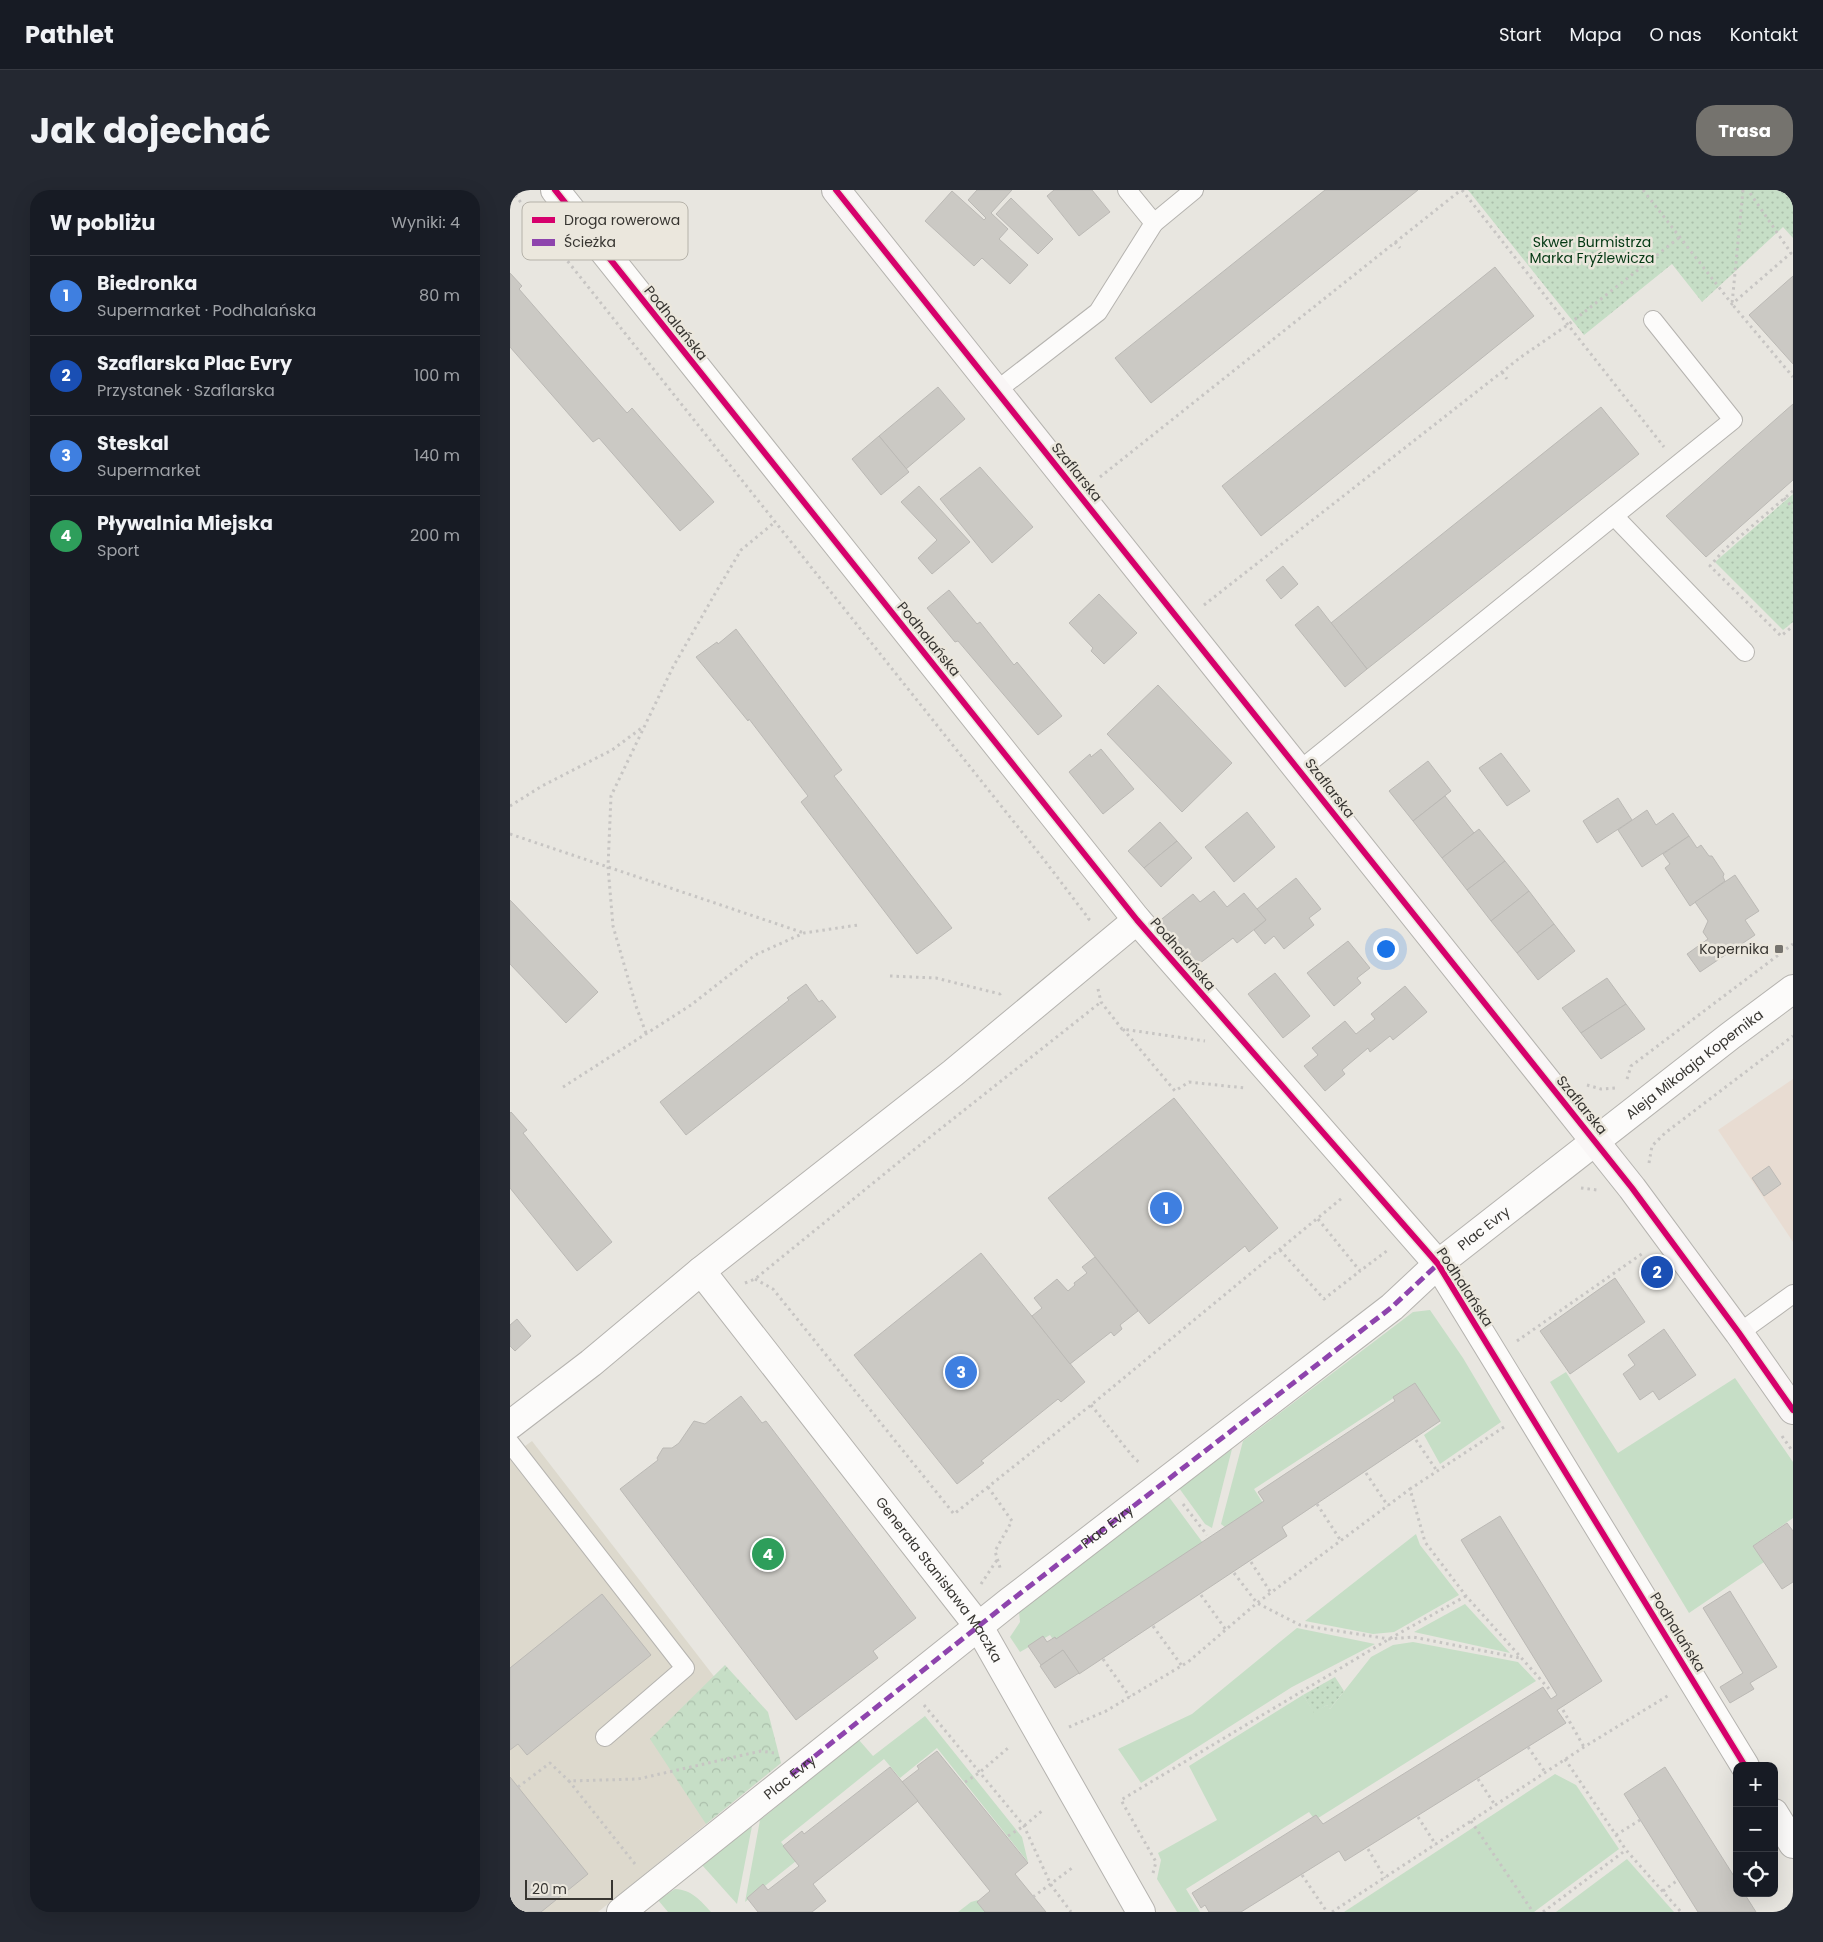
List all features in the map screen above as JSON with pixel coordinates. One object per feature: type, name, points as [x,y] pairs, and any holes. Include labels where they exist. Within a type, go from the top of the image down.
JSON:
[{"type":"street","name":"Podhalańska","points":[[555,190],[565,202]]},
{"type":"street","name":"Szaflarska","points":[[836,190],[1632,1188],[1739,1333],[1785,1420]]},
{"type":"street","name":"Podhalańska","points":[[611,260],[1137,920],[1438,1264],[1743,1762]]},
{"type":"street","points":[[510,1425],[591,1363],[701,1271],[953,1073],[1137,920]]},
{"type":"street","name":"Aleja Mikołaja Kopernika","points":[[1596,1142],[1730,1036],[1793,989]]},
{"type":"street","name":"Plac Evry","points":[[620,1912],[972,1618],[1009,1602],[1392,1307],[1438,1264],[1596,1142]]},
{"type":"street","name":"Generała Stanisława Maczka","points":[[701,1271],[972,1618],[1142,1912]]},
{"type":"street","points":[[1778,1820],[1793,1844]]},
{"type":"lane","points":[[1128,190],[1154,223]]},
{"type":"lane","points":[[996,391],[1098,312],[1154,223],[1194,190]]},
{"type":"lane","points":[[1300,770],[1733,420],[1653,320]]},
{"type":"lane","points":[[1614,516],[1745,652]]},
{"type":"lane","points":[[1739,1333],[1793,1294]]},
{"type":"lane","points":[[510,1443],[685,1668],[604,1737]]},
{"type":"path","points":[[512,190],[522,203]]},
{"type":"path","points":[[1097,480],[1462,190],[1666,448]]},
{"type":"path","points":[[1644,190],[1732,304],[1793,377]]},
{"type":"path","points":[[1732,304],[1743,190]]},
{"type":"path","points":[[1732,304],[1791,253],[1748,190]]},
{"type":"path","points":[[1198,609],[1502,372],[1569,324],[1680,237]]},
{"type":"path","points":[[1395,242],[1400,248]]},
{"type":"path","points":[[567,260],[1045,861],[1089,919],[1082,925]]},
{"type":"path","points":[[1502,372],[1507,380]]},
{"type":"path","points":[[1793,490],[1710,566],[1781,636],[1793,626]]},
{"type":"path","points":[[1784,498],[1793,508]]},
{"type":"path","points":[[646,1033],[636,1006],[613,926],[608,866],[611,796],[673,667],[741,550],[775,522]]},
{"type":"path","points":[[510,806],[542,786],[612,750],[643,726]]},
{"type":"path","points":[[510,834],[804,933]]},
{"type":"path","points":[[563,1087],[691,1005],[755,955],[804,933],[858,925]]},
{"type":"path","points":[[1626,1083],[1631,1066],[1793,944]]},
{"type":"path","points":[[890,976],[936,978],[1000,994],[1007,988]]},
{"type":"path","points":[[718,1292],[755,1279],[1101,1002]]},
{"type":"path","points":[[1122,1028],[1174,1091],[1189,1082],[1253,1089]]},
{"type":"path","points":[[1650,1168],[1649,1162],[1652,1146],[1665,1133],[1793,1036]]},
{"type":"path","points":[[1586,1084],[1601,1089],[1618,1088],[1622,1085]]},
{"type":"path","points":[[1574,1190],[1580,1188],[1598,1190]]},
{"type":"path","points":[[755,1279],[773,1289],[954,1514],[1091,1405],[1344,1196]]},
{"type":"path","points":[[1280,1250],[1324,1299],[1360,1271]]},
{"type":"path","points":[[1515,1342],[1648,1250]]},
{"type":"path","points":[[1785,1420],[1793,1452]]},
{"type":"path","points":[[1065,1729],[1106,1711],[1182,1666],[1257,1603],[1410,1489],[1508,1424]]},
{"type":"path","points":[[1416,1440],[1437,1471]]},
{"type":"path","points":[[1366,1473],[1388,1506]]},
{"type":"path","points":[[988,1487],[1012,1522],[996,1551],[1009,1602]]},
{"type":"path","points":[[1410,1489],[1425,1542],[1466,1596],[1550,1690]]},
{"type":"path","points":[[1317,1504],[1341,1541]]},
{"type":"path","points":[[972,1618],[998,1559]]},
{"type":"path","points":[[1251,1562],[1271,1593]]},
{"type":"path","points":[[1234,1573],[1257,1603],[1300,1625],[1389,1639],[1413,1637],[1521,1658]]},
{"type":"path","points":[[1201,1595],[1226,1630]]},
{"type":"path","points":[[1151,1878],[1156,1862],[1121,1800],[1389,1639],[1466,1596]]},
{"type":"path","points":[[1153,1626],[1182,1666]]},
{"type":"path","points":[[1103,1660],[1130,1697]]},
{"type":"path","points":[[1332,1912],[1565,1759],[1676,1691]]},
{"type":"path","points":[[922,1702],[1024,1826],[1051,1885],[1071,1912]]},
{"type":"path","points":[[1562,1710],[1584,1747]]},
{"type":"path","points":[[1528,1747],[1546,1772]]},
{"type":"path","points":[[964,1782],[979,1773],[1008,1748]]},
{"type":"path","points":[[569,1781],[638,1779],[761,1751],[777,1754]]},
{"type":"path","points":[[1565,1759],[1626,1850],[1681,1912]]},
{"type":"path","points":[[518,1787],[550,1763],[569,1781],[639,1868],[649,1889]]},
{"type":"path","points":[[1478,1779],[1496,1805]]},
{"type":"path","points":[[1008,1836],[1024,1826],[1043,1810]]},
{"type":"path","points":[[1418,1817],[1436,1845]]},
{"type":"path","points":[[1616,1835],[1640,1820]]},
{"type":"path","points":[[1471,1821],[1533,1912]]},
{"type":"path","points":[[1368,1848],[1385,1878]]},
{"type":"path","points":[[1543,1912],[1626,1850]]},
{"type":"path","points":[[1033,1896],[1051,1885],[1072,1868]]},
{"type":"path","points":[[1302,1875],[1327,1912]]},
{"type":"path","points":[[1663,1891],[1678,1880]]},
{"type":"shaded area","points":[[1793,1079],[1793,1242],[1718,1130]]},
{"type":"shaded area","points":[[532,1441],[781,1763],[598,1912],[510,1912],[510,1457]]},
{"type":"green space","name":"Skwer Burmistrza Marka Fryźlewicza","points":[[1468,190],[1793,190],[1793,238],[1783,227],[1702,302],[1672,264],[1584,335]]},
{"type":"green space","points":[[1793,494],[1793,622],[1783,630],[1715,562]]},
{"type":"green space","points":[[1430,1310],[1463,1358],[1501,1422],[1440,1464],[1424,1435],[1441,1423],[1415,1384],[1254,1489],[1263,1503],[1226,1528],[1221,1524],[1243,1441],[1413,1312]]},
{"type":"green space","points":[[1566,1372],[1618,1453],[1735,1378],[1793,1462],[1793,1518],[1753,1546],[1764,1562],[1689,1613],[1550,1382]]},
{"type":"green space","points":[[1232,1449],[1212,1528],[1205,1524],[1179,1488]]},
{"type":"green space","points":[[1169,1497],[1203,1543],[1054,1641],[1050,1635],[1020,1652],[1010,1637],[1020,1622],[1019,1611]]},
{"type":"green space","points":[[1416,1534],[1420,1545],[1459,1595],[1394,1632],[1373,1634],[1305,1621]]},
{"type":"green space","points":[[1465,1604],[1510,1653],[1414,1632]]},
{"type":"green space","points":[[1297,1628],[1375,1644],[1292,1687],[1141,1783],[1118,1749],[1192,1714]]},
{"type":"green space","points":[[1413,1642],[1518,1662],[1536,1681],[1315,1820],[1309,1812],[1186,1889],[1200,1912],[1177,1912],[1157,1879],[1161,1860],[1158,1853],[1217,1820],[1189,1766],[1303,1695],[1314,1712],[1327,1705],[1330,1709],[1371,1657],[1393,1645]]},
{"type":"green space","points":[[725,1665],[768,1712],[781,1763],[706,1824],[650,1739]]},
{"type":"green space","points":[[1335,1677],[1344,1691],[1330,1709],[1327,1705],[1314,1713],[1303,1695]]},
{"type":"green space","points":[[925,1716],[1022,1837],[1028,1862],[937,1748],[900,1778],[884,1759],[781,1842],[796,1861],[745,1902],[760,1820],[859,1740],[873,1756]]},
{"type":"green space","points":[[1555,1774],[1576,1785],[1619,1849],[1534,1912],[1344,1912]]},
{"type":"green space","points":[[752,1826],[737,1904],[702,1865]]},
{"type":"green space","points":[[1627,1859],[1674,1912],[1556,1912]]},
{"type":"green space","points":[[675,1889],[691,1894],[711,1912],[668,1912],[658,1900]]},
{"type":"green space","points":[[978,1900],[988,1912],[958,1912],[971,1902]]},
{"type":"building","points":[[977,190],[1012,190],[991,213],[1008,229],[999,239],[1028,265],[1010,284],[982,258],[974,266],[925,221],[952,191],[984,220],[986,218],[968,200]]},
{"type":"building","points":[[1054,190],[1092,190],[1110,212],[1079,236],[1047,196]]},
{"type":"building","points":[[1325,190],[1418,190],[1151,403],[1115,358]]},
{"type":"building","points":[[1011,198],[1053,239],[1038,254],[996,214]]},
{"type":"building","points":[[1495,267],[1534,316],[1261,536],[1222,486]]},
{"type":"building","points":[[510,273],[522,286],[519,289],[627,413],[632,408],[714,502],[680,531],[599,438],[593,442],[510,347]]},
{"type":"building","points":[[1793,276],[1793,364],[1749,315]]},
{"type":"building","points":[[938,387],[965,419],[906,469],[879,436]]},
{"type":"building","points":[[1793,404],[1793,480],[1706,557],[1666,516]]},
{"type":"building","points":[[1601,407],[1639,454],[1367,669],[1331,623]]},
{"type":"building","points":[[879,436],[909,472],[881,495],[852,459]]},
{"type":"building","points":[[980,467],[1033,527],[992,563],[940,499]]},
{"type":"building","points":[[919,486],[970,542],[932,574],[918,558],[937,540],[901,502]]},
{"type":"building","points":[[1283,566],[1298,584],[1281,599],[1266,580]]},
{"type":"building","points":[[949,590],[977,624],[980,622],[1014,665],[1017,662],[1062,716],[1038,735],[958,641],[955,642],[927,608]]},
{"type":"building","points":[[1099,594],[1137,633],[1104,664],[1091,651],[1093,648],[1069,623]]},
{"type":"building","points":[[1318,606],[1367,669],[1345,687],[1295,625]]},
{"type":"building","points":[[736,629],[842,770],[834,776],[952,928],[917,954],[801,802],[808,796],[749,719],[748,721],[696,657],[717,642],[718,644]]},
{"type":"building","points":[[1158,685],[1232,763],[1182,812],[1107,734]]},
{"type":"building","points":[[1101,749],[1134,789],[1103,814],[1069,772],[1090,754],[1091,757]]},
{"type":"building","points":[[1501,753],[1530,791],[1507,806],[1479,768]]},
{"type":"building","points":[[1428,761],[1451,791],[1413,821],[1389,791]]},
{"type":"building","points":[[1445,796],[1474,833],[1442,858],[1413,821]]},
{"type":"building","points":[[1618,798],[1632,820],[1597,843],[1583,821]]},
{"type":"building","points":[[1647,810],[1656,825],[1673,813],[1689,836],[1642,867],[1618,830]]},
{"type":"building","points":[[1247,812],[1275,847],[1234,882],[1205,847]]},
{"type":"building","points":[[1160,822],[1177,841],[1144,868],[1128,851]]},
{"type":"building","points":[[1479,829],[1505,861],[1467,890],[1442,858]]},
{"type":"building","points":[[1689,836],[1697,848],[1701,845],[1709,856],[1712,856],[1724,874],[1725,881],[1690,906],[1665,868],[1670,864],[1663,854]]},
{"type":"building","points":[[1177,841],[1192,858],[1161,887],[1144,868]]},
{"type":"building","points":[[1505,861],[1529,891],[1491,921],[1467,890]]},
{"type":"building","points":[[1735,875],[1759,911],[1745,920],[1755,935],[1700,972],[1687,954],[1708,939],[1703,932],[1708,921],[1695,902]]},
{"type":"building","points":[[1296,878],[1321,909],[1309,918],[1314,925],[1284,949],[1274,936],[1265,944],[1254,930],[1266,920],[1257,909]]},
{"type":"building","points":[[1214,891],[1227,907],[1244,893],[1266,920],[1237,943],[1233,938],[1195,967],[1158,922],[1193,894],[1200,902]]},
{"type":"building","points":[[1529,891],[1554,924],[1517,953],[1491,921]]},
{"type":"building","points":[[510,900],[598,992],[566,1023],[510,964]]},
{"type":"building","points":[[1554,924],[1575,951],[1538,980],[1517,953]]},
{"type":"building","points":[[1348,941],[1370,968],[1357,978],[1361,983],[1334,1006],[1307,973]]},
{"type":"building","points":[[1275,973],[1310,1016],[1283,1038],[1248,994]]},
{"type":"building","points":[[1607,978],[1626,1004],[1581,1033],[1562,1008]]},
{"type":"building","points":[[806,984],[819,1002],[822,1000],[836,1017],[686,1135],[660,1102],[789,1000],[787,998]]},
{"type":"building","points":[[1405,986],[1427,1012],[1393,1040],[1390,1036],[1370,1052],[1368,1048],[1342,1070],[1345,1074],[1325,1091],[1304,1066],[1318,1055],[1312,1048],[1345,1021],[1356,1034],[1375,1019],[1371,1014]]},
{"type":"building","points":[[1626,1004],[1645,1029],[1601,1059],[1581,1033]]},
{"type":"building","points":[[1174,1098],[1278,1228],[1249,1252],[1245,1246],[1149,1324],[1048,1198]]},
{"type":"building","points":[[511,1112],[527,1130],[523,1133],[612,1242],[577,1271],[510,1188]]},
{"type":"building","points":[[1769,1166],[1781,1184],[1764,1196],[1752,1178]]},
{"type":"building","points":[[981,1253],[1085,1382],[1061,1402],[1058,1399],[981,1461],[984,1463],[957,1484],[854,1355]]},
{"type":"building","points":[[1095,1257],[1138,1311],[1120,1325],[1122,1329],[1114,1336],[1111,1332],[1070,1364],[1032,1316],[1042,1308],[1034,1298],[1057,1279],[1068,1291],[1075,1285],[1074,1283],[1087,1273],[1082,1267]]},
{"type":"building","points":[[1615,1278],[1645,1322],[1570,1374],[1540,1331]]},
{"type":"building","points":[[517,1319],[531,1336],[515,1351],[510,1346],[510,1325]]},
{"type":"building","points":[[1664,1329],[1696,1375],[1659,1400],[1653,1391],[1640,1400],[1623,1374],[1635,1365],[1628,1355]]},
{"type":"building","points":[[1415,1383],[1440,1421],[1282,1527],[1287,1536],[1079,1674],[1063,1650],[1041,1665],[1028,1646],[1043,1636],[1047,1642],[1055,1637],[1056,1639],[1264,1501],[1258,1492],[1395,1401],[1393,1397]]},
{"type":"building","points":[[741,1396],[762,1423],[766,1421],[916,1618],[873,1651],[878,1658],[796,1720],[620,1489],[658,1460],[657,1458],[663,1448],[672,1448],[679,1443],[694,1421],[705,1424]]},
{"type":"building","points":[[1500,1516],[1602,1681],[1557,1710],[1566,1723],[1345,1861],[1339,1851],[1241,1912],[1209,1912],[1205,1905],[1201,1908],[1192,1893],[1316,1815],[1323,1824],[1543,1687],[1551,1699],[1557,1695],[1461,1540]]},
{"type":"building","points":[[1787,1523],[1793,1531],[1793,1582],[1782,1589],[1753,1546]]},
{"type":"building","points":[[1730,1591],[1777,1667],[1750,1683],[1754,1689],[1730,1703],[1720,1687],[1743,1673],[1703,1608]]},
{"type":"building","points":[[602,1594],[651,1655],[527,1755],[518,1744],[510,1750],[510,1668]]},
{"type":"building","points":[[1063,1650],[1079,1673],[1055,1688],[1040,1666]]},
{"type":"building","points":[[937,1751],[1028,1863],[1015,1874],[1046,1912],[985,1912],[977,1902],[990,1891],[902,1782],[919,1769],[917,1766]]},
{"type":"building","points":[[890,1767],[918,1801],[813,1884],[826,1901],[812,1912],[758,1912],[747,1898],[763,1884],[768,1890],[799,1866],[783,1846],[802,1831],[804,1834]]},
{"type":"building","points":[[1665,1767],[1733,1875],[1733,1897],[1747,1897],[1756,1912],[1698,1912],[1624,1794]]},
{"type":"building","points":[[510,1777],[588,1874],[541,1912],[515,1912],[510,1906]]},
{"type":"marked path","points":[[791,1775],[1009,1602],[1392,1307],[1438,1264]]},
{"type":"cycle path","points":[[555,190],[565,202]]},
{"type":"cycle path","points":[[836,190],[1632,1188],[1793,1410]]},
{"type":"cycle path","points":[[611,260],[1137,920],[1438,1264],[1743,1762]]},
{"type":"place","name":"Kopernika","points":[[1779,949]]},
{"type":"place","name":"Biedronka","points":[[1166,1208]]},
{"type":"place","name":"Szaflarska Plac Evry","points":[[1657,1272]]},
{"type":"place","name":"Steskal","points":[[961,1372]]},
{"type":"place","name":"Pływalnia Miejska","points":[[768,1554]]}]
